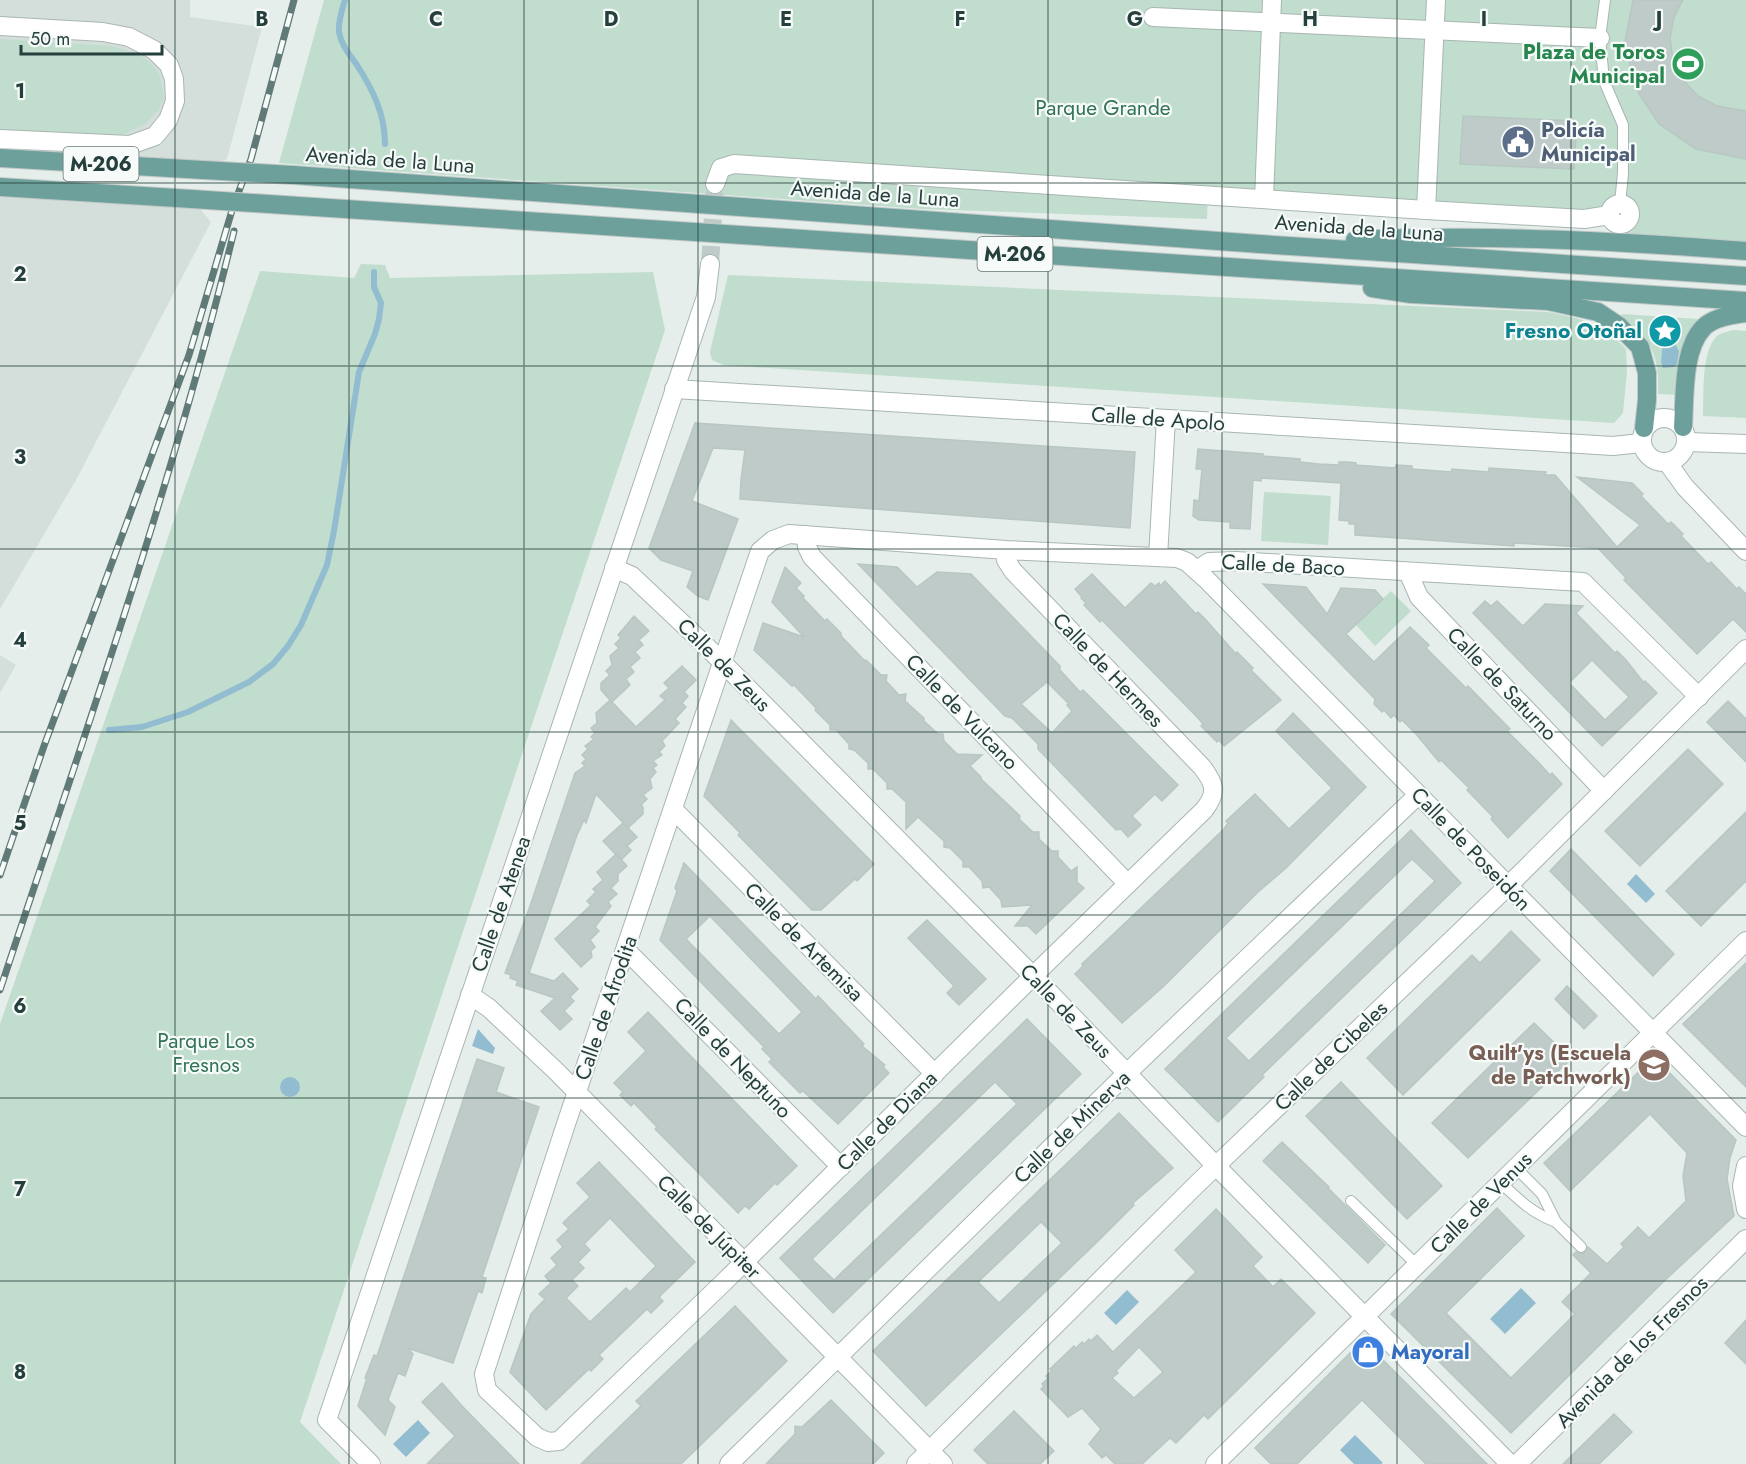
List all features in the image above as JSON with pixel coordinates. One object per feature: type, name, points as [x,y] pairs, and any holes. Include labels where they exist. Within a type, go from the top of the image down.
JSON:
[{"type":"main road","name":"Avenida de la Luna","points":[[0,158],[293,175],[1746,276]]},
{"type":"main road","name":"M-206","points":[[0,188],[1746,301]]},
{"type":"main road","points":[[1260,244],[1414,237],[1619,221],[1746,251]]},
{"type":"main road","points":[[1257,270],[1411,294],[1548,301],[1598,312],[1619,326],[1640,346],[1647,374],[1643,435]]},
{"type":"main road","points":[[1685,434],[1690,350],[1703,327],[1726,316],[1746,313]]},
{"type":"street","points":[[1264,199],[1272,0]]},
{"type":"street","points":[[1426,210],[1436,0]]},
{"type":"street","points":[[1153,17],[1600,38]]},
{"type":"street","points":[[0,26],[103,32],[129,37],[154,50],[169,65],[174,79],[175,101],[168,120],[154,136],[130,145],[0,139]]},
{"type":"street","points":[[715,184],[722,168],[734,164],[1619,221]]},
{"type":"street","name":"Calle de Atenea","points":[[371,1464],[327,1420],[706,297],[710,264]]},
{"type":"street","name":"Calle de Apolo","points":[[674,389],[1613,446],[1643,435]]},
{"type":"street","points":[[1685,434],[1681,454],[1675,460],[1667,462],[1657,461],[1650,457],[1643,435],[1651,420],[1662,417],[1674,419],[1685,434],[1746,444]]},
{"type":"street","points":[[1158,557],[1166,419]]},
{"type":"street","points":[[1667,462],[1685,487],[1746,551]]},
{"type":"street","name":"Calle de Baco","points":[[760,551],[773,540],[789,534],[1006,550],[1177,558],[1197,570],[1209,562],[1236,561],[1583,582],[1699,697]]},
{"type":"street","name":"Calle de Vulcano","points":[[807,535],[807,547],[812,557],[1128,884]]},
{"type":"street","name":"Calle de Hermes","points":[[1006,550],[1006,560],[1013,571],[1203,767],[1215,789]]},
{"type":"street","name":"Calle de Afrodita","points":[[548,1442],[537,1437],[487,1390],[484,1374],[760,551]]},
{"type":"street","name":"Calle de Zeus","points":[[614,568],[633,576],[722,662],[1510,1464]]},
{"type":"street","name":"Calle de Poseidón","points":[[1197,570],[1746,1127]]},
{"type":"street","name":"Calle de Saturno","points":[[1408,572],[1419,597],[1604,791]]},
{"type":"street","name":"Calle de Cibeles","points":[[916,1464],[1216,1166],[1508,886],[1746,649]]},
{"type":"street","name":"Calle de Diana","points":[[548,1442],[559,1441],[841,1167],[1032,976],[1204,810],[1212,800],[1215,789]]},
{"type":"street","name":"Calle de Minerva","points":[[729,1464],[1127,1073],[1419,795]]},
{"type":"street","name":"Calle de Artemisa","points":[[673,809],[935,1074]]},
{"type":"street","name":"Calle de Venus","points":[[1215,1464],[1746,941]]},
{"type":"street","name":"Calle de Neptuno","points":[[626,950],[841,1167]]},
{"type":"street","name":"Calle de Júpiter","points":[[470,995],[489,1008],[577,1092],[943,1464]]},
{"type":"street","points":[[1746,1166],[1742,1186],[1746,1209]]},
{"type":"street","name":"Avenida de los Fresnos","points":[[1517,1464],[1746,1239]]},
{"type":"lane","points":[[1605,0],[1600,38],[1604,81],[1623,125],[1623,173],[1619,221]]},
{"type":"lane","points":[[1516,1168],[1542,1194],[1556,1222],[1581,1247]]},
{"type":"lane","points":[[1501,1183],[1527,1208],[1556,1222]]},
{"type":"lane","points":[[1351,1201],[1417,1265]]},
{"type":"shaded area","points":[[0,0],[190,0],[190,17],[262,27],[227,159],[203,170],[0,158]]},
{"type":"shaded area","points":[[0,187],[192,199],[211,222],[76,480],[0,609]]},
{"type":"shaded area","points":[[0,655],[16,665],[0,693]]},
{"type":"green space","name":"Parque Grande","points":[[324,0],[1746,0],[1746,251],[1623,242],[1622,224],[1612,220],[1208,196],[1207,219],[922,209],[279,163]]},
{"type":"green space","points":[[0,39],[112,46],[136,53],[148,60],[160,75],[164,98],[158,111],[145,124],[122,135],[0,130]]},
{"type":"green space","name":"Parque Los Fresnos","points":[[361,264],[385,265],[390,278],[653,272],[665,330],[300,1422],[341,1464],[0,1464],[0,1024],[260,271],[354,278]]},
{"type":"green space","points":[[728,275],[1548,312],[1600,327],[1626,349],[1627,371],[1623,413],[1614,423],[723,365],[712,360],[710,352]]},
{"type":"green space","points":[[1622,314],[1698,319],[1679,395],[1658,394],[1657,370],[1652,350],[1640,332],[1621,317]]},
{"type":"green space","points":[[1733,330],[1746,331],[1746,418],[1703,416],[1704,375],[1711,344],[1716,337]]},
{"type":"green space","points":[[1264,492],[1331,496],[1328,545],[1261,541]]},
{"type":"green space","points":[[1391,591],[1411,611],[1375,646],[1356,625]]},
{"type":"water","points":[[1654,323],[1669,324],[1676,331],[1675,344],[1679,351],[1677,364],[1674,367],[1663,368],[1661,362],[1663,339],[1654,333],[1651,327]]},
{"type":"water","points":[[1636,874],[1655,894],[1646,903],[1627,884]]},
{"type":"water","points":[[478,1029],[495,1048],[493,1054],[472,1046]]},
{"type":"water","points":[[290,1077],[297,1080],[300,1087],[297,1094],[290,1097],[283,1094],[280,1087],[283,1080]]},
{"type":"water","points":[[1521,1288],[1536,1303],[1505,1334],[1490,1319]]},
{"type":"water","points":[[1127,1290],[1139,1302],[1116,1325],[1104,1313]]},
{"type":"water","points":[[418,1420],[430,1433],[406,1457],[393,1444]]},
{"type":"water","points":[[1355,1435],[1383,1463],[1354,1464],[1340,1450]]},
{"type":"building","points":[[1633,0],[1683,0],[1674,17],[1670,38],[1673,60],[1683,80],[1698,96],[1717,106],[1746,111],[1746,159],[1696,149],[1659,124],[1634,86],[1625,42]]},
{"type":"building","name":"Policía Municipal","points":[[1463,116],[1577,121],[1574,169],[1460,164]]},
{"type":"building","points":[[695,423],[1135,452],[1130,528],[740,499],[745,450],[713,448],[692,501],[738,519],[708,600],[698,596],[687,587],[693,571],[661,560],[649,548]]},
{"type":"building","points":[[1198,449],[1263,454],[1263,456],[1300,459],[1300,462],[1319,464],[1339,465],[1339,462],[1348,462],[1356,463],[1356,465],[1395,468],[1396,465],[1412,466],[1412,469],[1451,472],[1452,469],[1489,472],[1489,468],[1546,472],[1545,475],[1555,475],[1617,547],[1640,525],[1577,477],[1632,483],[1643,494],[1641,496],[1668,524],[1671,522],[1683,534],[1681,536],[1708,564],[1711,562],[1737,589],[1739,587],[1746,594],[1746,632],[1733,619],[1697,654],[1624,580],[1626,578],[1598,548],[1514,543],[1514,546],[1355,535],[1355,524],[1339,520],[1341,483],[1261,478],[1261,481],[1253,480],[1250,529],[1230,528],[1230,522],[1199,520],[1193,516],[1194,500],[1199,501],[1202,469],[1196,469]]},
{"type":"building","points":[[858,564],[897,567],[917,587],[937,572],[971,574],[1060,666],[1060,670],[1080,692],[1083,690],[1178,785],[1162,801],[1155,794],[1132,816],[1141,825],[1128,837],[1121,829],[1116,830],[1038,749],[1038,744],[1012,718],[1005,716]],"holes":[[[1047,682],[1069,704],[1067,705],[1072,711],[1052,733],[1021,704]]]},
{"type":"building","points":[[785,567],[801,583],[796,588],[804,596],[803,598],[825,621],[827,619],[841,633],[841,636],[865,661],[881,675],[887,675],[886,681],[899,695],[906,694],[905,701],[938,734],[943,734],[944,741],[957,754],[982,755],[970,766],[981,779],[1020,816],[1019,819],[1033,832],[1039,832],[1039,839],[1052,851],[1058,851],[1058,857],[1071,871],[1077,867],[1077,882],[1084,888],[1036,934],[1028,926],[1015,926],[1032,905],[1002,907],[1001,900],[989,887],[983,888],[982,881],[969,867],[963,867],[963,861],[950,848],[944,847],[944,841],[918,817],[906,829],[906,802],[892,789],[887,789],[887,783],[873,769],[868,769],[868,763],[854,750],[849,749],[849,744],[836,730],[830,730],[830,725],[794,685],[792,686],[754,650],[763,623],[804,637],[772,602]]},
{"type":"building","points":[[1092,574],[1125,608],[1151,583],[1155,586],[1159,583],[1160,586],[1165,581],[1196,614],[1198,612],[1206,620],[1236,654],[1237,652],[1253,668],[1251,670],[1281,700],[1224,746],[1219,740],[1217,742],[1201,726],[1203,724],[1199,719],[1102,620],[1100,622],[1084,605],[1086,603],[1075,589]]},
{"type":"building","points":[[1263,584],[1306,587],[1327,614],[1341,588],[1375,590],[1383,599],[1346,634],[1374,662],[1410,627],[1429,645],[1426,648],[1466,688],[1468,686],[1510,729],[1507,731],[1550,775],[1552,773],[1562,784],[1508,838],[1491,819],[1493,817],[1467,790],[1469,788],[1441,760],[1439,762],[1402,720],[1400,722],[1394,715],[1391,718],[1384,710],[1382,712],[1374,704],[1375,699]]},
{"type":"building","points":[[1485,601],[1491,606],[1497,601],[1523,626],[1545,604],[1583,606],[1576,613],[1615,653],[1617,651],[1626,660],[1644,683],[1645,681],[1657,693],[1602,746],[1473,613]],"holes":[[[1592,660],[1629,697],[1605,720],[1569,683]]]},
{"type":"building","points":[[634,616],[649,631],[639,640],[643,645],[635,652],[640,658],[630,667],[634,672],[626,679],[630,685],[612,702],[636,727],[665,700],[660,696],[669,688],[664,683],[682,666],[696,680],[684,692],[688,696],[682,703],[686,707],[675,719],[679,723],[662,741],[665,746],[659,752],[662,755],[653,761],[657,765],[653,768],[656,772],[650,779],[652,788],[643,795],[647,799],[641,805],[643,814],[628,828],[596,794],[586,823],[584,820],[577,835],[529,973],[554,981],[563,973],[578,989],[570,997],[574,1001],[564,1011],[572,1019],[560,1030],[541,1011],[555,998],[516,985],[518,981],[505,973],[575,773],[585,766],[582,763],[586,759],[582,755],[588,749],[585,746],[594,739],[591,737],[595,733],[591,728],[597,723],[596,713],[610,700],[601,690],[601,683],[610,675],[606,671],[612,665],[610,656],[619,648],[615,644],[621,638],[618,635]]},
{"type":"building","points":[[1728,701],[1746,719],[1746,762],[1707,722]]},
{"type":"building","points":[[1293,713],[1366,787],[1164,986],[1122,1023],[1075,974],[1083,966],[1082,964],[1224,829],[1228,823],[1226,821],[1255,794],[1289,829],[1332,788],[1276,731]]},
{"type":"building","points":[[731,720],[874,864],[821,910],[812,910],[738,835],[740,833],[704,796]]},
{"type":"building","points":[[1688,749],[1723,784],[1640,866],[1605,831]]},
{"type":"building","points":[[1746,812],[1746,881],[1701,926],[1666,891]]},
{"type":"building","points":[[623,823],[637,837],[627,846],[631,850],[621,860],[603,841]]},
{"type":"building","points":[[1411,830],[1461,883],[1262,1075],[1264,1077],[1218,1122],[1165,1069]],"holes":[[[1412,859],[1435,881],[1249,1061],[1226,1038]]]},
{"type":"building","points":[[1571,849],[1674,954],[1653,976],[1550,871]]},
{"type":"building","points":[[616,854],[627,866],[618,874],[618,881],[611,888],[617,894],[608,902],[611,906],[595,927],[599,931],[590,940],[595,947],[591,951],[592,957],[581,967],[555,939],[591,905],[587,901],[596,892],[593,889],[603,880],[597,872]]},
{"type":"building","points":[[684,863],[816,999],[818,996],[864,1044],[862,1046],[885,1065],[883,1067],[889,1073],[838,1124],[803,1091],[800,1093],[769,1062],[772,1059],[762,1049],[764,1047],[660,940],[677,891],[675,888]],"holes":[[[710,916],[802,1012],[779,1034],[686,939]]]},
{"type":"building","points":[[927,920],[986,979],[959,1005],[947,993],[954,986],[908,938]]},
{"type":"building","points":[[1511,931],[1540,960],[1403,1095],[1367,1058],[1472,955],[1480,963]]},
{"type":"building","points":[[1746,963],[1746,1087],[1683,1024]]},
{"type":"building","points":[[1567,986],[1597,1016],[1584,1029],[1555,999]]},
{"type":"building","points":[[648,1012],[797,1166],[777,1185],[775,1183],[749,1209],[745,1206],[738,1213],[655,1129],[657,1127],[634,1103],[631,1106],[620,1095],[623,1092],[614,1083],[646,1051],[628,1032]]},
{"type":"building","points":[[1027,1019],[1081,1074],[833,1313],[780,1258]],"holes":[[[995,1082],[1017,1104],[834,1280],[812,1259]]]},
{"type":"building","points":[[1534,1023],[1571,1059],[1468,1158],[1432,1123]]},
{"type":"building","points":[[1654,1057],[1736,1140],[1727,1179],[1734,1216],[1662,1283],[1511,1433],[1391,1314],[1497,1208],[1524,1236],[1446,1313],[1511,1378],[1575,1314],[1562,1302],[1591,1273],[1573,1255],[1576,1252],[1583,1254],[1588,1247],[1607,1264],[1624,1247],[1621,1244],[1638,1227],[1649,1238],[1686,1201],[1683,1176],[1687,1153],[1650,1114],[1570,1191],[1544,1163]]},
{"type":"building","points":[[477,1059],[504,1068],[496,1092],[539,1107],[482,1277],[486,1278],[482,1293],[478,1291],[453,1363],[407,1348],[413,1354],[405,1376],[398,1373],[388,1400],[395,1407],[385,1435],[358,1406],[367,1378],[365,1378],[374,1355],[377,1356]]},
{"type":"building","points":[[1341,1082],[1442,1186],[1407,1219],[1306,1116]]},
{"type":"building","points":[[1119,1113],[1173,1168],[1133,1203],[1134,1205],[1095,1244],[926,1406],[873,1351]],"holes":[[[1041,1222],[1062,1243],[999,1303],[978,1282]]]},
{"type":"building","points":[[1282,1142],[1385,1245],[1368,1263],[1263,1161]]},
{"type":"building","points":[[599,1162],[695,1262],[659,1297],[663,1301],[651,1313],[647,1309],[599,1355],[603,1359],[591,1371],[589,1369],[546,1410],[510,1372],[531,1314],[545,1299],[539,1294],[551,1283],[545,1276],[557,1265],[551,1258],[563,1247],[557,1240],[569,1229],[563,1223],[590,1197],[577,1183]],"holes":[[[610,1218],[656,1266],[630,1292],[626,1288],[590,1322],[566,1298],[578,1286],[572,1280],[584,1268],[578,1262],[590,1250],[584,1244]]]},
{"type":"building","points":[[1216,1209],[1262,1257],[1253,1266],[1273,1287],[1281,1279],[1315,1313],[1208,1419],[1204,1415],[1176,1443],[1170,1438],[1142,1464],[1115,1464],[1106,1455],[1102,1458],[1089,1444],[1101,1429],[1082,1408],[1068,1417],[1041,1389],[1044,1386],[1042,1384],[1052,1371],[1050,1369],[1074,1346],[1076,1348],[1089,1339],[1091,1341],[1097,1335],[1113,1352],[1196,1272],[1175,1250]],"holes":[[[1139,1347],[1163,1372],[1134,1398],[1112,1378]]]},
{"type":"building","points":[[735,1306],[787,1361],[681,1464],[581,1464],[641,1406],[636,1401]]},
{"type":"building","points":[[1746,1320],[1746,1364],[1725,1343]]},
{"type":"building","points":[[1363,1340],[1487,1464],[1426,1464],[1362,1400],[1297,1464],[1271,1464],[1255,1448]]},
{"type":"building","points":[[442,1383],[519,1464],[427,1464],[455,1436],[422,1402]]},
{"type":"building","points":[[831,1400],[884,1453],[873,1464],[766,1464],[795,1434],[795,1426],[802,1427]]},
{"type":"building","points":[[1014,1411],[1054,1451],[1040,1464],[988,1464],[974,1450]]},
{"type":"building","points":[[1614,1414],[1632,1432],[1599,1464],[1563,1464]]},
{"type":"waterway","points":[[345,0],[340,16],[340,37],[377,103],[383,123],[385,144]]},
{"type":"waterway","points":[[109,730],[142,727],[188,712],[249,682],[273,664],[301,625],[327,565],[359,372],[379,319],[381,303],[374,287],[374,272]]},
{"type":"tunnel","points":[[710,264],[715,184]]},
{"type":"railway","points":[[0,875],[44,746],[189,355],[233,207],[251,159],[294,0]]},
{"type":"railway","points":[[0,990],[155,518],[210,327],[234,231]]},
{"type":"place","name":"Plaza de Toros Municipal","points":[[1688,64]]},
{"type":"place","name":"Policía Municipal","points":[[1518,142]]},
{"type":"place","name":"Fresno Otoñal","points":[[1665,331]]},
{"type":"place","name":"Quilt'ys (Escuela de Patchwork)","points":[[1654,1065]]},
{"type":"place","name":"Mayoral","points":[[1368,1352]]}]
